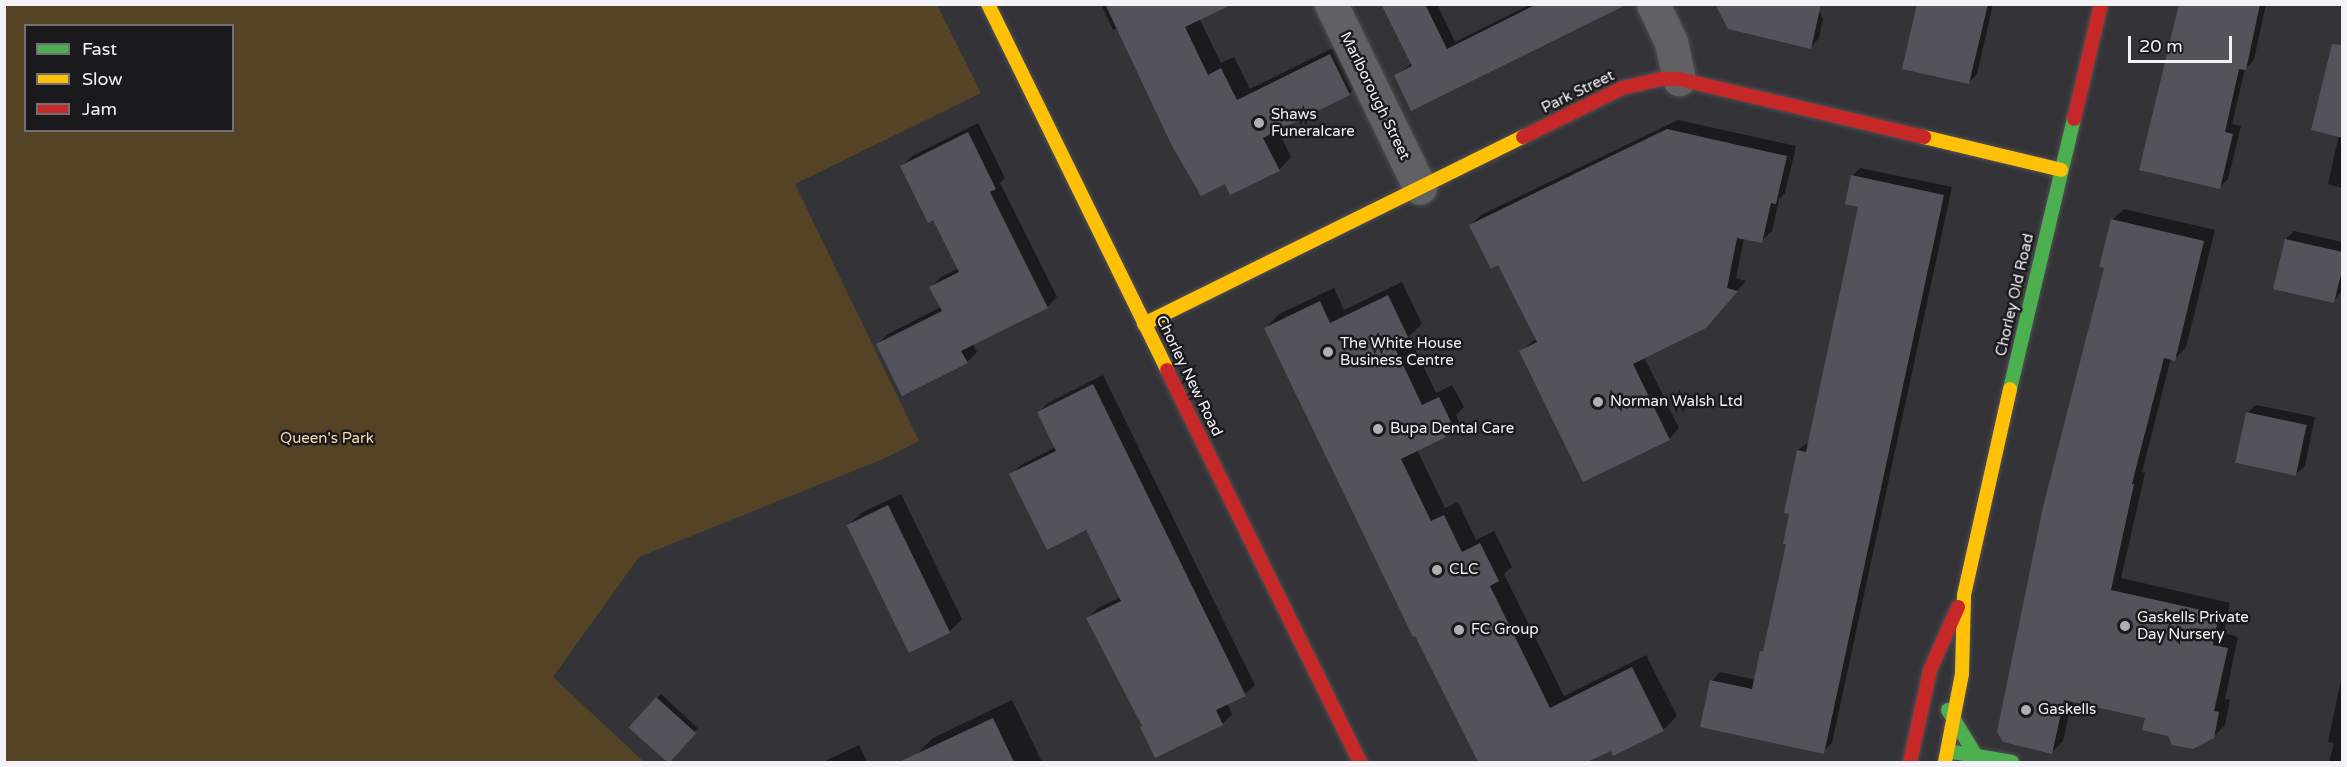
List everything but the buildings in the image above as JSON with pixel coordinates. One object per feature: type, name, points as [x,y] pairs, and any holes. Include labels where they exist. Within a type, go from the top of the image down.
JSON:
[{"type":"main road","name":"Chorley New Road","points":[[988,4],[1360,762]]},
{"type":"main road","name":"Chorley Old Road","points":[[1935,758],[1953,720],[1962,674],[1964,595],[2101,4]]},
{"type":"main road","name":"Park Street","points":[[1144,324],[1622,88],[1660,79],[1679,79],[2061,170]]},
{"type":"main road","name":"Chorley Old Road","points":[[1910,762],[1930,670],[1964,595]]},
{"type":"main road","points":[[1930,670],[1941,699],[1975,754]]},
{"type":"main road","points":[[1935,758],[1975,754],[2012,762]]},
{"type":"street","name":"Marlborough Street","points":[[1330,4],[1419,188]]},
{"type":"street","points":[[1653,4],[1671,42],[1679,79]]},
{"type":"green space","name":"Queen's Park","points":[[4,5],[937,5],[981,93],[795,184],[919,441],[883,459],[639,557],[553,677],[644,762],[5,762]]},
{"type":"traffic: fast","points":[[2010,389],[2074,119]]},
{"type":"traffic: fast","points":[[1948,710],[1975,754]]},
{"type":"traffic: fast","points":[[1953,752],[2012,762]]},
{"type":"traffic: slow","points":[[988,4],[1167,370]]},
{"type":"traffic: slow","points":[[1144,324],[1523,137]]},
{"type":"traffic: slow","points":[[1924,137],[2061,170]]},
{"type":"traffic: slow","points":[[1945,762],[1962,674],[1964,595],[2010,389]]},
{"type":"traffic: jam","points":[[2074,119],[2101,4]]},
{"type":"traffic: jam","points":[[1523,137],[1622,88],[1660,79],[1679,79],[1924,137]]},
{"type":"traffic: jam","points":[[1167,370],[1360,762]]},
{"type":"traffic: jam","points":[[1910,762],[1930,670],[1958,607]]},
{"type":"place","name":"Shaws Funeralcare","points":[[1259,123]]},
{"type":"place","name":"The White House Business Centre","points":[[1328,352]]},
{"type":"place","name":"Norman Walsh Ltd","points":[[1598,402]]},
{"type":"place","name":"Bupa Dental Care","points":[[1378,429]]},
{"type":"place","name":"CLC","points":[[1437,570]]},
{"type":"place","name":"Gaskells Private Day Nursery","points":[[2125,626]]},
{"type":"place","name":"FC Group","points":[[1459,630]]},
{"type":"place","name":"Gaskells","points":[[2026,710]]}]
